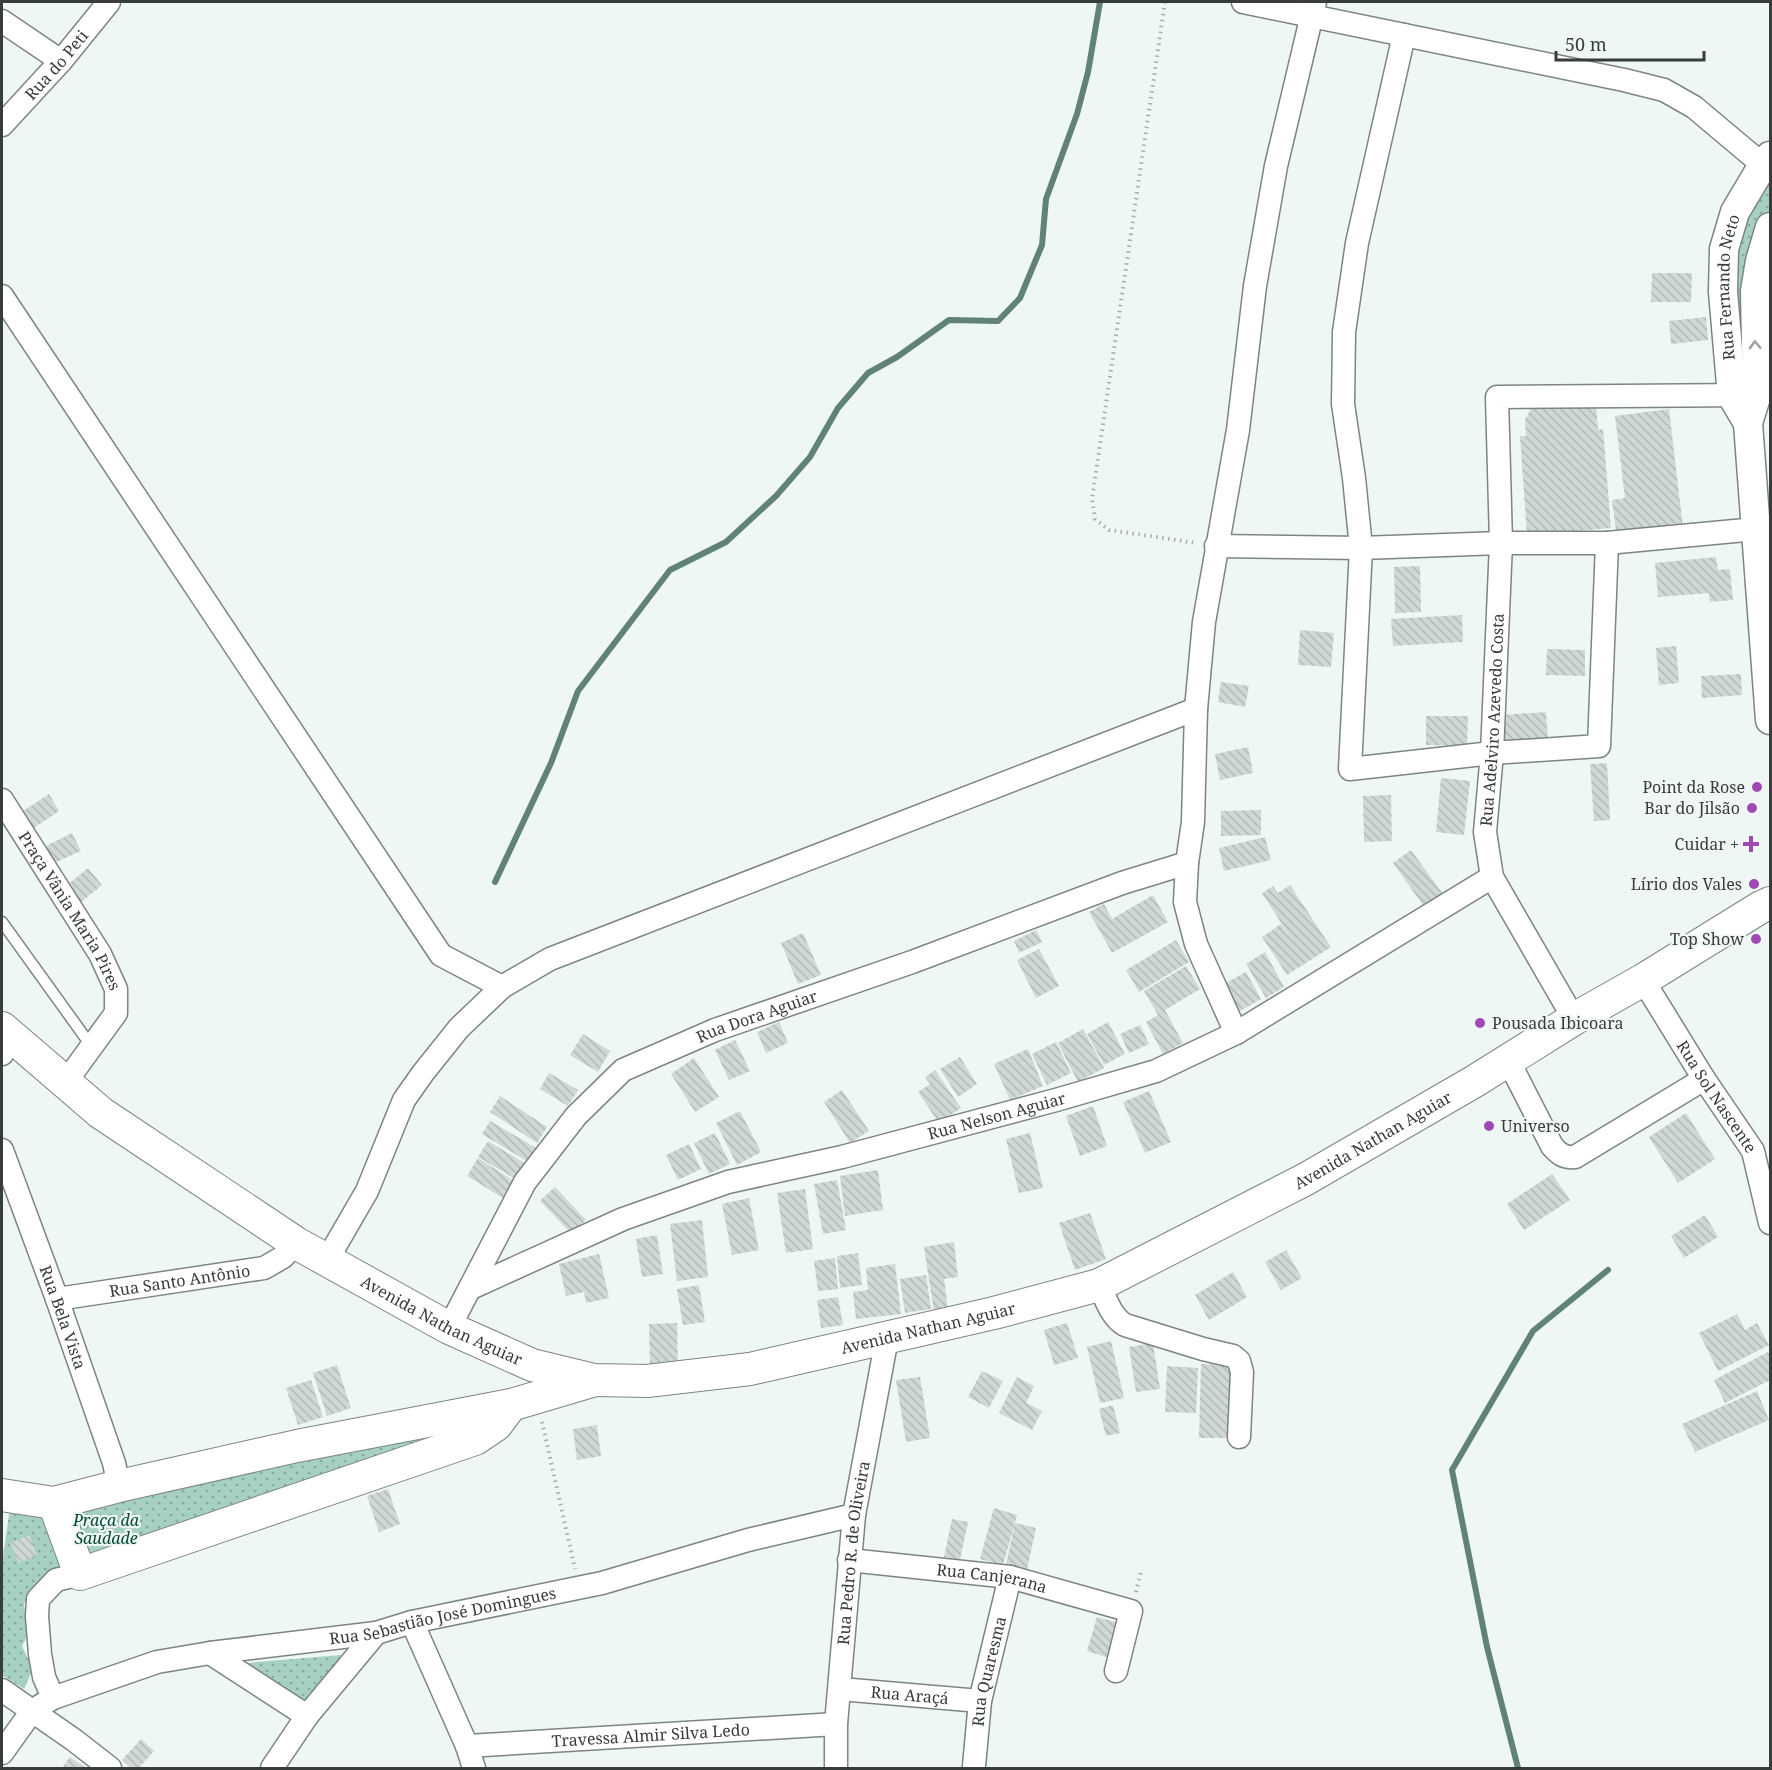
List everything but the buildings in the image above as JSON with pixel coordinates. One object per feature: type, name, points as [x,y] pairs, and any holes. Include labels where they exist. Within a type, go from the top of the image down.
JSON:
[{"type":"main road","name":"Avenida Nathan Aguiar","points":[[5,1040],[64,1083],[100,1113],[296,1243],[449,1328],[532,1365],[594,1380],[647,1380],[750,1369],[994,1313],[1099,1285],[1306,1179],[1770,903]]},
{"type":"main road","points":[[2,1496],[54,1503],[297,1446],[523,1401],[594,1380]]},
{"type":"main road","points":[[54,1503],[80,1574],[476,1439],[523,1401]]},
{"type":"street","name":"Rua do Peti","points":[[2,124],[61,61],[109,2]]},
{"type":"street","points":[[1243,2],[1314,8],[1404,35],[1664,90],[1694,107],[1767,161]]},
{"type":"street","points":[[1236,1033],[1196,944],[1185,902],[1187,863],[1193,822],[1203,622],[1238,430],[1255,286],[1276,166],[1314,8]]},
{"type":"street","points":[[2,21],[61,61]]},
{"type":"street","points":[[1404,35],[1357,243],[1344,332],[1343,404],[1361,548],[1350,769],[1492,753],[1599,746],[1606,543]]},
{"type":"street","name":"Rua Fernando Neto","points":[[1767,161],[1735,212],[1724,249],[1723,292],[1748,423],[1761,472],[1756,529],[1770,720]]},
{"type":"street","name":"Rua Fernando Neto","points":[[1744,395],[1755,291],[1760,261],[1770,227]]},
{"type":"street","points":[[2,296],[441,955],[502,987]]},
{"type":"street","name":"Rua Adelviro Azevedo Costa","points":[[1574,1019],[1492,877],[1485,832],[1492,753],[1501,543],[1497,397],[1744,395]]},
{"type":"street","points":[[1216,546],[1361,548],[1501,543],[1606,543],[1756,529]]},
{"type":"street","points":[[327,1260],[367,1191],[404,1100],[459,1028],[502,987],[550,959],[1197,709]]},
{"type":"street","name":"Praça Vânia Maria Pires","points":[[2,800],[100,954],[116,989],[116,1013],[64,1083]]},
{"type":"street","name":"Rua Dora Aguiar","points":[[449,1328],[525,1182],[576,1116],[623,1070],[715,1030],[912,962],[1122,883],[1187,863]]},
{"type":"street","name":"Rua Nelson Aguiar","points":[[471,1288],[623,1219],[728,1182],[842,1157],[1156,1071],[1236,1033],[1492,877]]},
{"type":"street","name":"Rua Sol Nascente","points":[[1643,980],[1704,1079],[1762,1148],[1770,1223]]},
{"type":"street","points":[[1508,1060],[1552,1146],[1559,1154],[1569,1158],[1575,1157],[1704,1079]]},
{"type":"street","name":"Rua Bela Vista","points":[[2,1150],[57,1299],[114,1463],[119,1486]]},
{"type":"street","name":"Rua Santo Antônio","points":[[57,1299],[264,1268],[283,1257],[296,1243]]},
{"type":"street","points":[[1099,1285],[1115,1316],[1125,1325],[1233,1356],[1239,1360],[1242,1372],[1239,1437]]},
{"type":"street","name":"Rua Pedro R. de Oliveira","points":[[836,1768],[836,1724],[854,1515],[887,1338]]},
{"type":"street","name":"Rua Sebastião José Domingues","points":[[32,1710],[53,1698],[157,1662],[376,1632],[412,1622],[602,1583],[748,1540],[854,1515]]},
{"type":"street","name":"Rua Canjerana","points":[[849,1560],[1010,1577],[1131,1611],[1116,1671]]},
{"type":"street","points":[[53,1698],[44,1677],[40,1654],[38,1599],[56,1580],[80,1574]]},
{"type":"street","name":"Rua Quaresma","points":[[974,1766],[980,1701],[1010,1577]]},
{"type":"street","points":[[412,1622],[467,1746],[474,1768]]},
{"type":"street","points":[[272,1768],[307,1716],[376,1632]]},
{"type":"street","points":[[210,1653],[307,1716]]},
{"type":"street","name":"Rua Araçá","points":[[840,1689],[980,1701]]},
{"type":"street","points":[[2,1690],[110,1768]]},
{"type":"street","points":[[2,1753],[32,1710]]},
{"type":"street","name":"Travessa Almir Silva Ledo","points":[[467,1746],[836,1724]]},
{"type":"lane","points":[[2,922],[92,1047]]},
{"type":"path","points":[[1165,2],[1092,499],[1095,519],[1109,530],[1216,546]]},
{"type":"path","points":[[523,1401],[579,1588]]},
{"type":"green space","points":[[1770,170],[1770,209],[1762,226],[1745,323],[1737,386],[1733,251],[1750,203]]},
{"type":"green space","name":"Praça da Saudade","points":[[439,1426],[442,1436],[88,1563],[71,1511]]},
{"type":"green space","name":"Praça da Saudade","points":[[10,1508],[47,1512],[61,1568],[39,1581],[24,1604],[28,1635],[22,1646],[33,1669],[24,1689],[2,1675],[2,1563]]},
{"type":"green space","points":[[341,1655],[345,1661],[314,1712],[234,1664]]},
{"type":"waterway","points":[[495,882],[551,763],[578,691],[670,570],[726,542],[776,496],[810,457],[838,408],[868,373],[897,357],[949,320],[998,321],[1020,298],[1042,245],[1046,199],[1077,114],[1088,72],[1100,2]]},
{"type":"waterway","points":[[1518,1768],[1487,1647],[1452,1470],[1533,1331],[1608,1270]]},
{"type":"place","name":"Point da Rose","points":[[1757,787]]},
{"type":"place","name":"Bar do Jilsão","points":[[1752,808]]},
{"type":"place","name":"Cuidar +","points":[[1751,844]]},
{"type":"place","name":"Lírio dos Vales","points":[[1754,884]]},
{"type":"place","name":"Top Show","points":[[1756,939]]},
{"type":"place","name":"Pousada Ibicoara","points":[[1480,1023]]},
{"type":"place","name":"Universo","points":[[1489,1126]]}]
